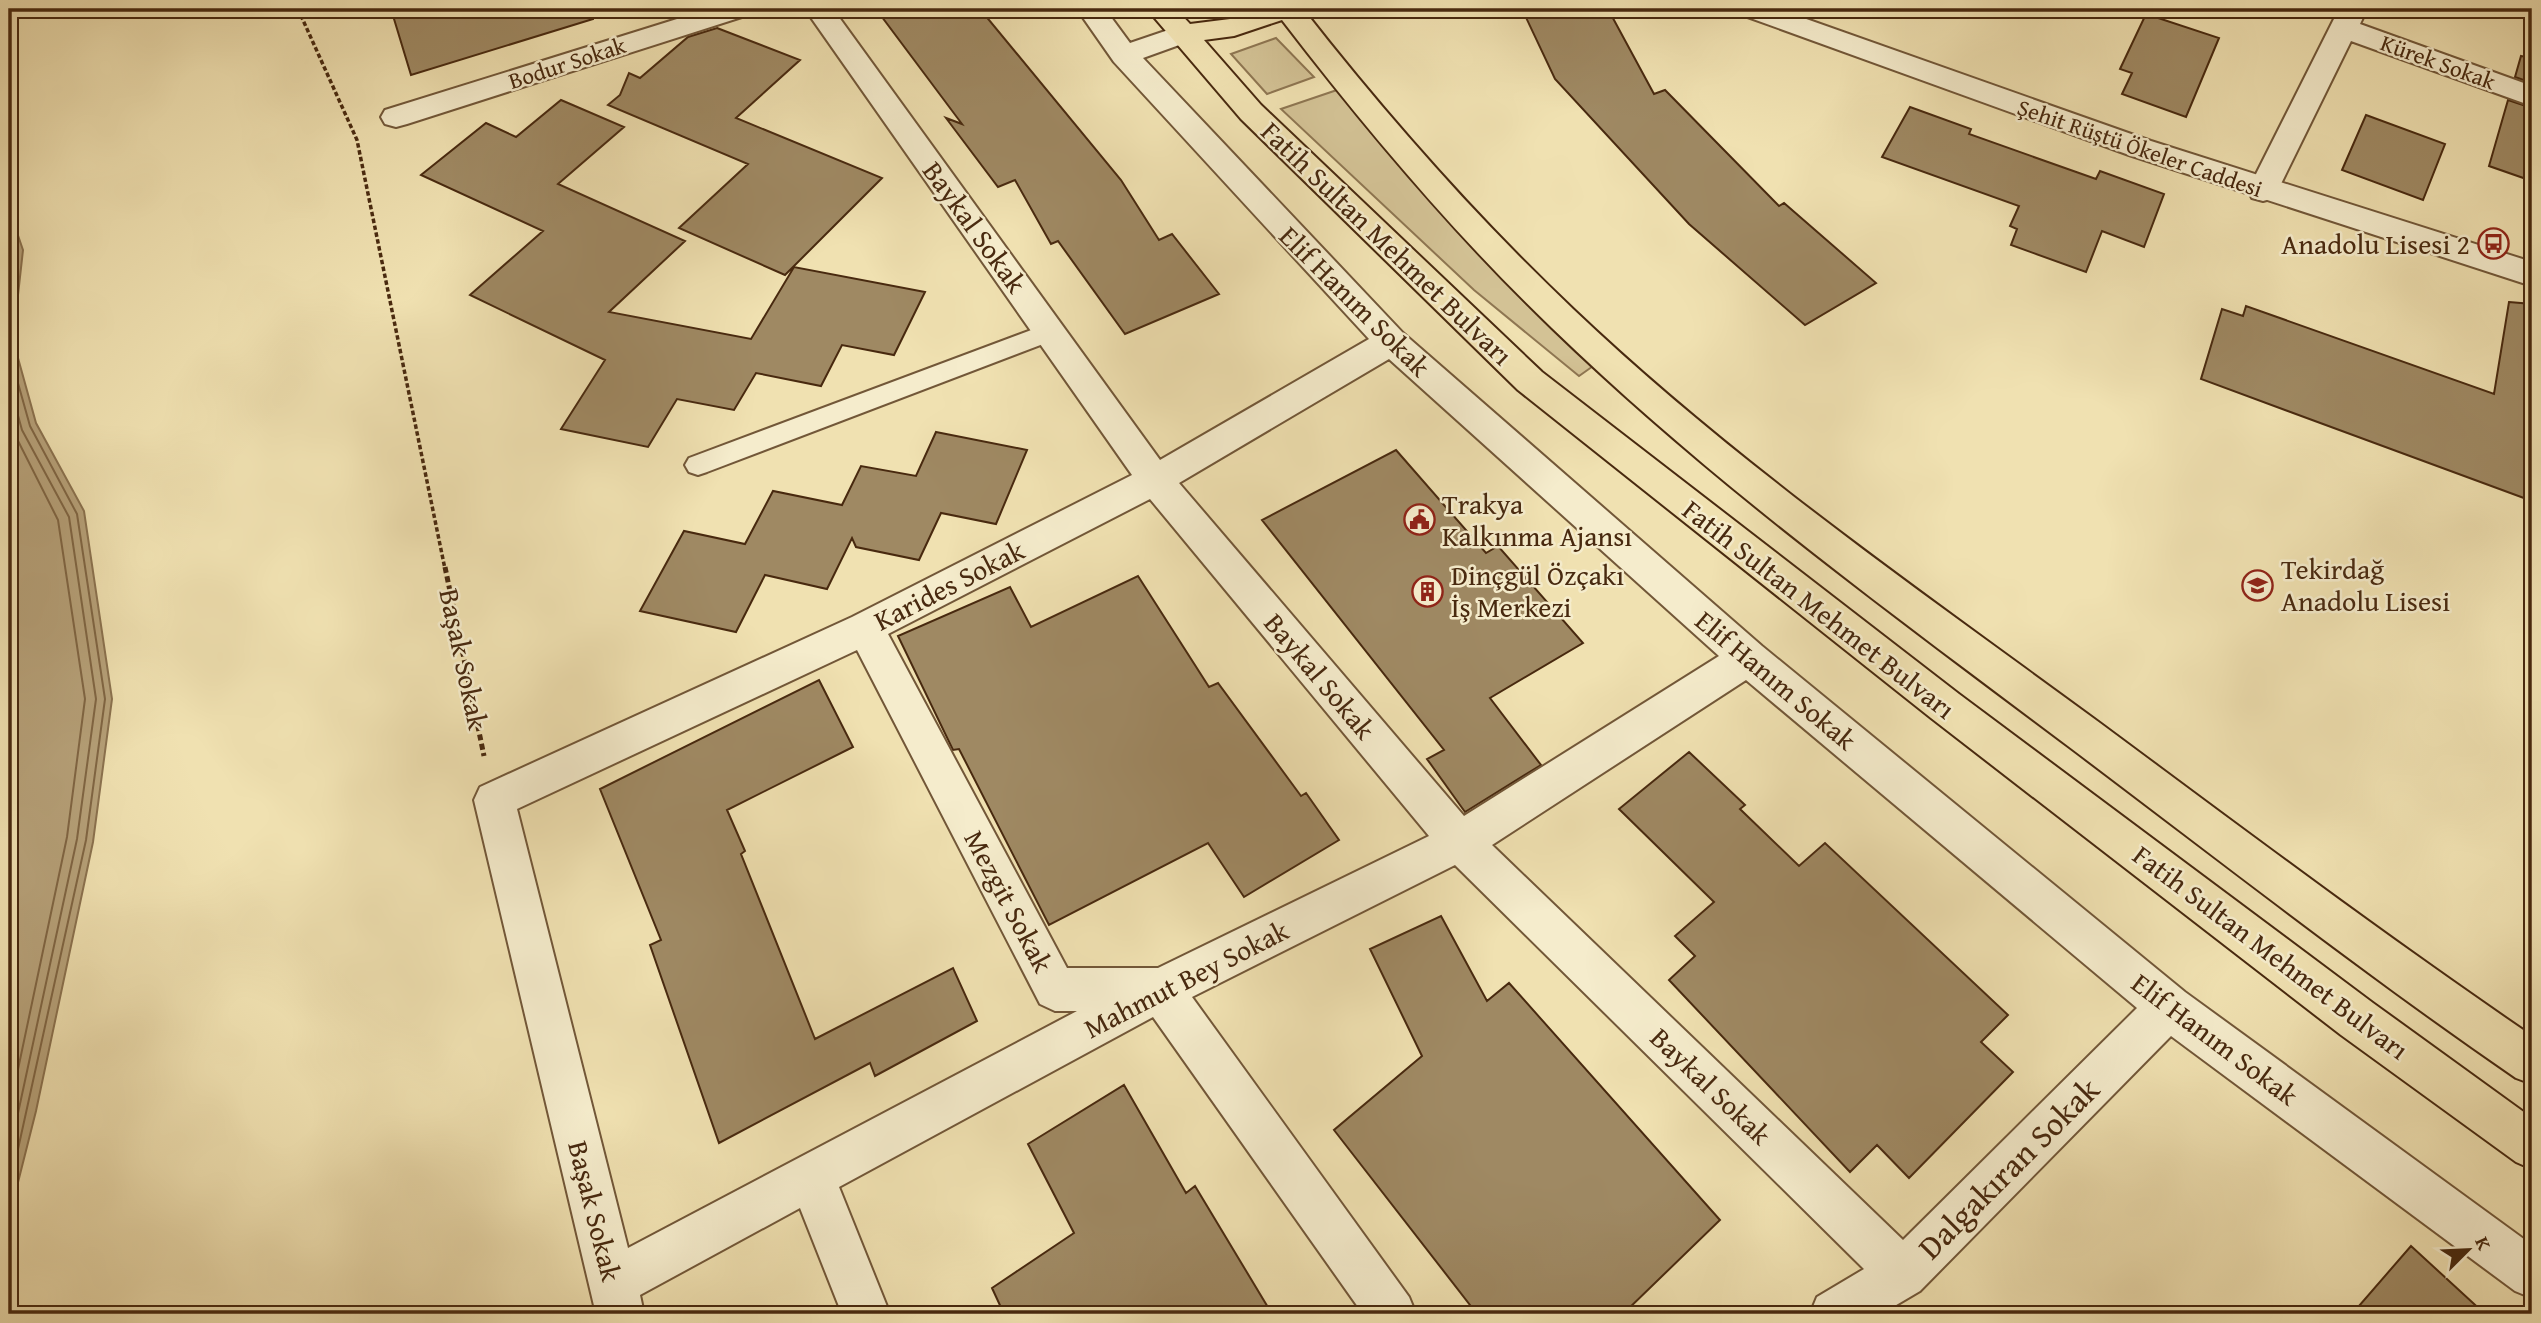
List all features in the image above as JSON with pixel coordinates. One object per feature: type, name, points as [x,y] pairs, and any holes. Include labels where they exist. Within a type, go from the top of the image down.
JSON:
[{"type":"main road","points":[[1172,22],[1234,27],[1286,9]]},
{"type":"main road","name":"Fatih Sultan Mehmet Bulvarı","points":[[1286,9],[1358,100],[1466,219],[1565,320],[1662,409],[1942,630],[2440,1000],[2532,1062]]},
{"type":"main road","name":"Fatih Sultan Mehmet Bulvarı","points":[[1172,22],[1260,121],[1530,381],[1724,536],[1956,714],[2357,1019],[2532,1146]]},
{"type":"street","name":"Bodur Sokak","points":[[396,117],[738,9]]},
{"type":"street","name":"Baykal Sokak","points":[[819,9],[1155,480],[1460,842],[1903,1274]]},
{"type":"street","name":"Elif Hanım Sokak","points":[[1090,9],[1124,55],[1391,342],[1748,658],[2169,1007],[2532,1274]]},
{"type":"street","name":"Şehit Rüştü Ökeler Caddesi","points":[[1752,9],[1890,62],[2263,190],[2532,274]]},
{"type":"street","points":[[2263,190],[2348,18]]},
{"type":"street","name":"Kürek Sokak","points":[[2348,18],[2532,96]]},
{"type":"street","points":[[1124,55],[1172,22]]},
{"type":"street","name":"Karides Sokak","points":[[494,800],[865,628],[1155,480],[1391,342]]},
{"type":"street","name":"Mezgit Sokak","points":[[865,628],[1055,989],[1160,990]]},
{"type":"street","name":"Mahmut Bey Sokak","points":[[616,1298],[811,1177],[1160,990],[1460,842],[1748,658]]},
{"type":"street","name":"Başak Sokak","points":[[494,800],[616,1298]]},
{"type":"street","points":[[1160,990],[1392,1314]]},
{"type":"street","name":"Dalgakıran Sokak","points":[[1834,1314],[1903,1274],[2169,1007]]},
{"type":"street","points":[[811,1177],[866,1314]]},
{"type":"lane","points":[[698,465],[1050,332]]},
{"type":"path","name":"Başak Sokak","points":[[298,9],[357,140],[494,800]]},
{"type":"shaded area","points":[[1276,38],[1314,77],[1267,94],[1231,54]]},
{"type":"shaded area","points":[[1337,90],[1429,198],[1494,266],[1596,364],[1579,376],[1474,290],[1281,109]]},
{"type":"water","points":[[9,209],[23,250],[13,340],[36,423],[84,511],[112,699],[93,842],[36,1111],[9,1218]]},
{"type":"building","points":[[391,9],[592,9],[593,19],[411,75]]},
{"type":"building","points":[[876,9],[980,9],[1121,180],[1159,240],[1172,234],[1219,294],[1125,334],[1058,241],[1051,244],[1015,180],[998,187],[946,118],[962,124]]},
{"type":"building","points":[[1522,9],[1608,9],[1654,94],[1665,90],[1779,206],[1784,203],[1876,283],[1805,325],[1689,224],[1555,79]]},
{"type":"building","points":[[2146,14],[2219,38],[2186,117],[2122,94],[2132,73],[2120,69]]},
{"type":"building","points":[[717,28],[800,60],[736,118],[882,178],[785,275],[679,228],[748,164],[608,105],[620,95],[629,73],[640,78],[688,37]]},
{"type":"building","points":[[2521,56],[2532,58],[2532,83],[2515,77]]},
{"type":"building","points":[[561,100],[624,127],[558,184],[685,241],[609,312],[751,339],[794,267],[925,292],[894,355],[842,345],[821,386],[756,373],[734,410],[677,399],[648,447],[561,429],[605,360],[470,295],[543,231],[421,175],[486,123],[516,137]]},
{"type":"building","points":[[2508,100],[2532,108],[2532,181],[2489,166]]},
{"type":"building","points":[[1910,107],[1971,129],[1969,134],[2096,179],[2100,171],[2164,194],[2144,247],[2102,231],[2086,272],[2011,245],[2017,229],[2010,226],[2019,206],[1882,157]]},
{"type":"building","points":[[2366,115],[2445,144],[2423,200],[2342,170]]},
{"type":"building","points":[[2509,302],[2532,304],[2532,501],[2201,379],[2222,309],[2243,316],[2246,306],[2494,394]]},
{"type":"building","points":[[936,432],[1027,450],[996,524],[941,513],[919,560],[856,547],[852,538],[827,589],[765,575],[736,632],[640,611],[684,531],[745,544],[773,491],[842,505],[861,466],[916,476]]},
{"type":"building","name":"Dinçgül Özçakı İş Merkezi","points":[[1396,450],[1486,553],[1498,546],[1583,643],[1490,698],[1541,765],[1465,812],[1427,759],[1444,750],[1262,520]]},
{"type":"building","points":[[1138,576],[1209,687],[1218,683],[1301,796],[1306,793],[1339,840],[1244,897],[1208,843],[1049,925],[959,749],[953,750],[898,636],[1010,587],[1031,627]]},
{"type":"building","points":[[819,680],[853,747],[727,810],[745,851],[741,854],[815,1039],[953,968],[977,1021],[875,1076],[870,1063],[719,1143],[650,945],[661,940],[600,789]]},
{"type":"building","points":[[1689,752],[1745,805],[1740,809],[1799,866],[1825,843],[2008,1015],[1981,1042],[2013,1072],[1909,1178],[1877,1145],[1850,1172],[1669,980],[1695,956],[1675,936],[1714,902],[1619,809]]},
{"type":"building","points":[[1441,916],[1487,1001],[1509,983],[1720,1220],[1623,1314],[1477,1314],[1334,1130],[1422,1056],[1370,949]]},
{"type":"building","points":[[1124,1085],[1186,1193],[1195,1186],[1272,1314],[1004,1314],[992,1288],[1074,1233],[1028,1144]]},
{"type":"building","points":[[2411,1246],[2485,1314],[2352,1314]]},
{"type":"place","name":"Anadolu Lisesi 2","points":[[2493,244]]},
{"type":"place","name":"Trakya Kalkınma Ajansı","points":[[1419,520]]},
{"type":"place","name":"Tekirdağ Anadolu Lisesi","points":[[2258,585]]},
{"type":"place","name":"Dinçgül Özçakı İş Merkezi","points":[[1428,591]]}]
